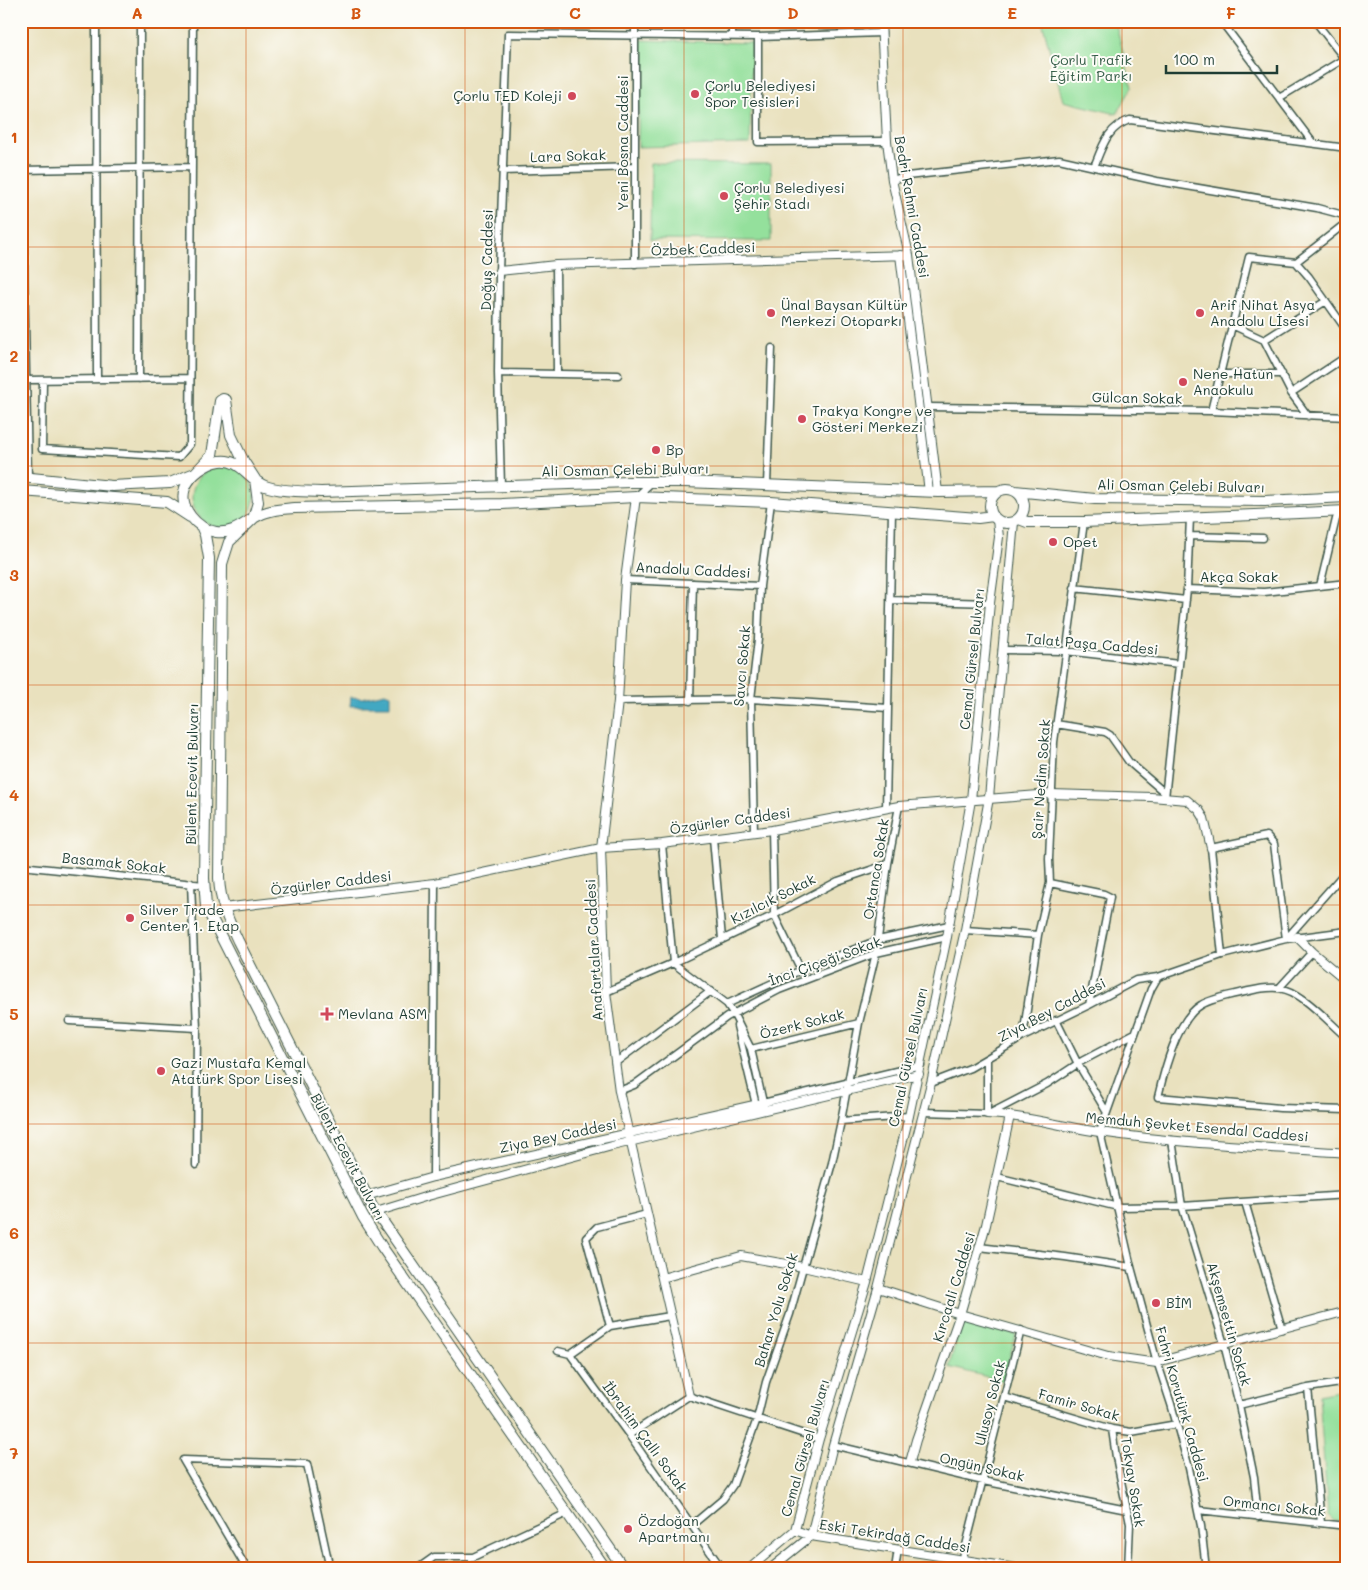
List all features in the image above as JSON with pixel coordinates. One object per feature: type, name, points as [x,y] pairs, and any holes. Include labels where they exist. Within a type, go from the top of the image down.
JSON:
[{"type":"main road","points":[[191,518],[186,506],[185,488],[195,473],[212,455],[219,404],[221,399],[225,399],[228,404],[231,435],[244,462],[255,479],[258,502],[254,519],[229,542],[222,564],[219,878],[223,908],[366,1196],[624,1569]]},
{"type":"main road","points":[[24,477],[112,486],[170,483],[220,460],[239,465],[255,479]]},
{"type":"main road","name":"Ali Osman Çelebi Bulvarı","points":[[255,479],[263,485],[321,492],[652,482],[933,492],[999,491]]},
{"type":"main road","points":[[1004,489],[1015,490],[1020,494],[1025,504],[1022,515],[1016,521],[1002,523],[995,518],[990,505],[994,494],[1004,489]]},
{"type":"main road","name":"Ali Osman Çelebi Bulvarı","points":[[1015,490],[1095,499],[1265,501],[1347,498]]},
{"type":"main road","points":[[21,491],[168,502],[202,528],[215,532],[228,533],[254,519]]},
{"type":"main road","name":"Ali Osman Çelebi Bulvarı","points":[[254,519],[266,512],[303,508],[502,504],[636,497],[771,502],[995,518]]},
{"type":"main road","name":"Ali Osman Çelebi Bulvarı","points":[[1016,521],[1084,522],[1343,511]]},
{"type":"main road","name":"Bülent Ecevit Bulvarı","points":[[202,528],[209,558],[204,885],[206,907],[363,1217],[382,1248],[606,1569]]},
{"type":"street","points":[[96,21],[97,379]]},
{"type":"street","points":[[139,379],[140,21]]},
{"type":"street","points":[[43,380],[42,449],[179,457],[190,444],[194,21]]},
{"type":"street","name":"Yeni Bosna Caddesi","points":[[635,21],[636,264]]},
{"type":"street","points":[[732,21],[732,36]]},
{"type":"street","name":"Bedri Rahmi Caddesi","points":[[882,21],[887,141],[892,180],[909,255],[927,407],[933,492]]},
{"type":"street","points":[[1221,21],[1313,143]]},
{"type":"street","points":[[1280,98],[1346,59],[1315,21]]},
{"type":"street","points":[[635,36],[758,37],[882,33]]},
{"type":"street","name":"Doğuş Caddesi","points":[[501,486],[498,271],[508,34],[635,36]]},
{"type":"street","points":[[758,37],[758,142],[887,141]]},
{"type":"street","points":[[21,112],[22,271],[26,380],[24,477]]},
{"type":"street","points":[[1094,167],[1105,141],[1113,129],[1120,123],[1130,120],[1347,148]]},
{"type":"street","points":[[892,180],[924,174],[1059,159],[1157,181],[1317,208],[1347,216]]},
{"type":"street","points":[[22,170],[192,167]]},
{"type":"street","name":"Lara Sokak","points":[[502,171],[635,167]]},
{"type":"street","points":[[1211,411],[1249,257],[1296,262],[1347,222]]},
{"type":"street","name":"Bedri Rahmi Caddesi","points":[[900,255],[933,492]]},
{"type":"street","name":"Özbek Caddesi","points":[[498,271],[556,265],[909,255]]},
{"type":"street","points":[[1296,262],[1347,331]]},
{"type":"street","points":[[556,265],[557,374]]},
{"type":"street","points":[[1264,340],[1326,301]]},
{"type":"street","points":[[906,306],[915,306]]},
{"type":"street","points":[[1232,325],[1264,340],[1292,392],[1308,416]]},
{"type":"street","points":[[767,485],[772,348]]},
{"type":"street","points":[[1292,392],[1347,356]]},
{"type":"street","points":[[498,373],[618,375]]},
{"type":"street","points":[[1220,374],[1282,374]]},
{"type":"street","points":[[26,380],[190,378]]},
{"type":"street","name":"Gülcan Sokak","points":[[927,407],[1211,411],[1347,417]]},
{"type":"street","points":[[636,497],[652,482]]},
{"type":"street","name":"Anafartalar Caddesi","points":[[636,497],[625,580],[618,701],[602,848],[606,992],[619,1091],[689,1396]]},
{"type":"street","name":"Savcı Sokak","points":[[754,832],[751,699],[758,640],[760,586],[771,502]]},
{"type":"street","points":[[886,808],[892,511]]},
{"type":"street","points":[[1320,586],[1336,519],[1343,511]]},
{"type":"street","points":[[1165,795],[1187,589],[1190,517]]},
{"type":"street","name":"Cemal Gürsel Bulvarı","points":[[749,1569],[794,1530],[819,1439],[867,1282],[919,1074],[947,937],[971,800],[990,603],[999,537],[995,518]]},
{"type":"street","name":"Cemal Gürsel Bulvarı","points":[[811,1536],[833,1444],[878,1288],[924,1112],[966,930],[989,798],[1016,521]]},
{"type":"street","name":"Şair Nedim Sokak","points":[[1022,1037],[1038,936],[1050,883],[1048,859],[1056,724],[1084,522]]},
{"type":"street","points":[[1190,536],[1263,538]]},
{"type":"street","name":"Anadolu Caddesi","points":[[625,580],[760,586]]},
{"type":"street","name":"Akça Sokak","points":[[1187,589],[1264,592],[1347,582]]},
{"type":"street","points":[[690,701],[693,583]]},
{"type":"street","name":"Akça Sokak","points":[[1074,588],[1186,600]]},
{"type":"street","points":[[890,600],[990,603]]},
{"type":"street","name":"Talat Paşa Caddesi","points":[[1002,650],[1066,651],[1179,664]]},
{"type":"street","points":[[618,701],[751,699],[888,708]]},
{"type":"street","points":[[1056,724],[1105,732],[1110,735],[1129,762],[1165,795]]},
{"type":"street","name":"Özgürler Caddesi","points":[[223,908],[435,883],[602,848],[662,844],[772,830],[899,806],[1051,794],[1165,795],[1187,800],[1204,818],[1211,848]]},
{"type":"street","name":"Ortanca Sokak","points":[[849,1083],[859,1022],[876,953],[888,864],[899,806]]},
{"type":"street","points":[[772,830],[774,914],[805,978]]},
{"type":"street","points":[[1222,955],[1211,848],[1267,836],[1274,844],[1286,938]]},
{"type":"street","points":[[712,838],[722,939]]},
{"type":"street","points":[[662,844],[673,963],[727,1004],[734,1013],[751,1049],[761,1108]]},
{"type":"street","name":"Kızılcık Sokak","points":[[606,992],[673,963],[838,881],[888,864]]},
{"type":"street","name":"Basamak Sokak","points":[[21,866],[204,885]]},
{"type":"street","points":[[1286,938],[1347,870]]},
{"type":"street","points":[[191,883],[197,1028],[196,1165]]},
{"type":"street","points":[[433,1177],[435,883]]},
{"type":"street","points":[[1050,883],[1104,894],[1110,897],[1089,1005]]},
{"type":"street","name":"İnci Çiçeği Sokak","points":[[727,1004],[802,970],[878,940],[949,925]]},
{"type":"street","points":[[966,930],[1038,936]]},
{"type":"street","points":[[1158,977],[1222,955],[1286,938],[1347,931]]},
{"type":"street","name":"İnci Çiçeği Sokak","points":[[619,1091],[634,1086],[734,1013],[779,990],[805,978],[876,953],[947,937]]},
{"type":"street","points":[[1297,938],[1347,981]]},
{"type":"street","points":[[1280,987],[1312,952]]},
{"type":"street","name":"Ziya Bey Caddesi","points":[[931,1083],[970,1068],[1022,1037],[1136,980],[1158,977]]},
{"type":"street","name":"Fahri Korutürk Caddesi","points":[[1158,977],[1151,989],[1100,1132],[1131,1267],[1189,1468],[1198,1510],[1206,1569]]},
{"type":"street","points":[[1347,1038],[1297,994],[1280,987],[1257,990],[1201,1005],[1184,1021],[1164,1070],[1158,1097],[1280,1108],[1347,1110]]},
{"type":"street","points":[[615,1063],[711,991]]},
{"type":"street","points":[[734,1013],[761,1108]]},
{"type":"street","points":[[1056,1020],[1078,1064],[1106,1111]]},
{"type":"street","points":[[69,1021],[197,1028]]},
{"type":"street","name":"Özerk Sokak","points":[[751,1049],[859,1022]]},
{"type":"street","points":[[924,1112],[988,1114],[1047,1084],[1078,1064],[1135,1033]]},
{"type":"street","points":[[987,1059],[988,1114]]},
{"type":"street","name":"Ziya Bey Caddesi","points":[[761,1108],[921,1065]]},
{"type":"street","name":"Ziya Bey Caddesi","points":[[366,1196],[433,1177],[629,1138],[761,1108],[847,1092],[919,1074]]},
{"type":"street","name":"Bahar Yolu Sokak","points":[[692,1525],[723,1499],[734,1485],[757,1419],[766,1382],[790,1314],[832,1163],[849,1083]]},
{"type":"street","name":"Memduh Şevket Esendal Caddesi","points":[[988,1114],[1010,1116],[1100,1132],[1172,1140],[1347,1153]]},
{"type":"street","points":[[841,1121],[909,1116]]},
{"type":"street","name":"Kırcaali Caddesi","points":[[910,1462],[960,1314],[997,1178],[1010,1116]]},
{"type":"street","name":"Ziya Bey Caddesi","points":[[376,1212],[629,1138]]},
{"type":"street","name":"Akşemsettin Sokak","points":[[1172,1140],[1182,1206],[1224,1344],[1239,1405],[1254,1478],[1258,1517]]},
{"type":"street","points":[[997,1178],[1118,1207],[1182,1206],[1347,1195]]},
{"type":"street","points":[[1245,1202],[1282,1329]]},
{"type":"street","points":[[610,1326],[586,1238],[597,1227],[647,1214]]},
{"type":"street","points":[[979,1247],[1131,1267]]},
{"type":"street","points":[[662,1278],[741,1256],[803,1267],[867,1282]]},
{"type":"street","points":[[878,1288],[960,1314],[1108,1356],[1157,1362],[1347,1311]]},
{"type":"street","points":[[558,1351],[570,1354],[610,1326],[670,1316]]},
{"type":"street","name":"Ulusoy Sokak","points":[[960,1569],[1021,1330]]},
{"type":"street","name":"İbrahim Çallı Sokak","points":[[570,1354],[722,1569]]},
{"type":"street","points":[[1239,1405],[1308,1388],[1347,1382]]},
{"type":"street","points":[[1308,1388],[1321,1523]]},
{"type":"street","points":[[629,1435],[689,1396],[819,1439]]},
{"type":"street","name":"Famir Sokak","points":[[1004,1397],[1112,1429],[1131,1432],[1177,1424]]},
{"type":"street","name":"Tokyay Sokak","points":[[1112,1429],[1130,1524],[1128,1569]]},
{"type":"street","name":"Ongün Sokak","points":[[833,1444],[983,1481],[1127,1510]]},
{"type":"street","points":[[247,1569],[183,1460],[307,1464],[330,1569]]},
{"type":"street","name":"Ormancı Sokak","points":[[1198,1510],[1347,1526]]},
{"type":"street","points":[[417,1569],[434,1557],[473,1557],[567,1513]]},
{"type":"street","name":"Eski Tekirdağ Caddesi","points":[[794,1530],[811,1536],[1022,1569]]},
{"type":"street","points":[[770,1569],[811,1536]]},
{"type":"street","points":[[895,1569],[898,1550]]},
{"type":"green space","name":"Çorlu Trafik Eğitim Parkı","points":[[1042,21],[1115,21],[1132,87],[1117,114],[1063,101]]},
{"type":"green space","name":"Çorlu Belediyesi Spor Tesisleri","points":[[639,40],[752,43],[750,144],[638,147]]},
{"type":"green space","points":[[651,163],[771,164],[771,241],[650,240]]},
{"type":"green space","points":[[223,466],[240,471],[245,475],[249,480],[254,497],[249,514],[245,519],[240,523],[223,528],[206,523],[201,519],[197,514],[192,497],[197,480],[201,475],[206,471]]},
{"type":"green space","points":[[962,1320],[1016,1335],[1003,1381],[949,1367]]},
{"type":"green space","points":[[1347,1389],[1347,1523],[1334,1521],[1328,1515],[1319,1395]]},
{"type":"water","points":[[385,693],[390,695],[390,706],[350,706],[351,697],[362,698]]},
{"type":"place","name":"Çorlu Belediyesi Spor Tesisleri","points":[[695,94]]},
{"type":"place","name":"Çorlu TED Koleji","points":[[572,96]]},
{"type":"place","name":"Çorlu Belediyesi Şehir Stadı","points":[[724,196]]},
{"type":"place","name":"Ünal Baysan Kültür Merkezi Otoparkı","points":[[771,313]]},
{"type":"place","name":"Arif Nihat Asya Anadolu Lİsesi","points":[[1200,313]]},
{"type":"place","name":"Nene Hatun Anaokulu","points":[[1183,382]]},
{"type":"place","name":"Trakya Kongre ve Gösteri Merkezi","points":[[802,419]]},
{"type":"place","name":"Bp","points":[[656,450]]},
{"type":"place","name":"Opet","points":[[1053,542]]},
{"type":"place","name":"Silver Trade Center 1. Etap","points":[[130,918]]},
{"type":"place","name":"Mevlana ASM","points":[[327,1014]]},
{"type":"place","name":"Gazi Mustafa Kemal Atatürk Spor Lisesi","points":[[161,1071]]},
{"type":"place","name":"BİM","points":[[1156,1303]]},
{"type":"place","name":"Özdoğan Apartmanı","points":[[628,1529]]}]
